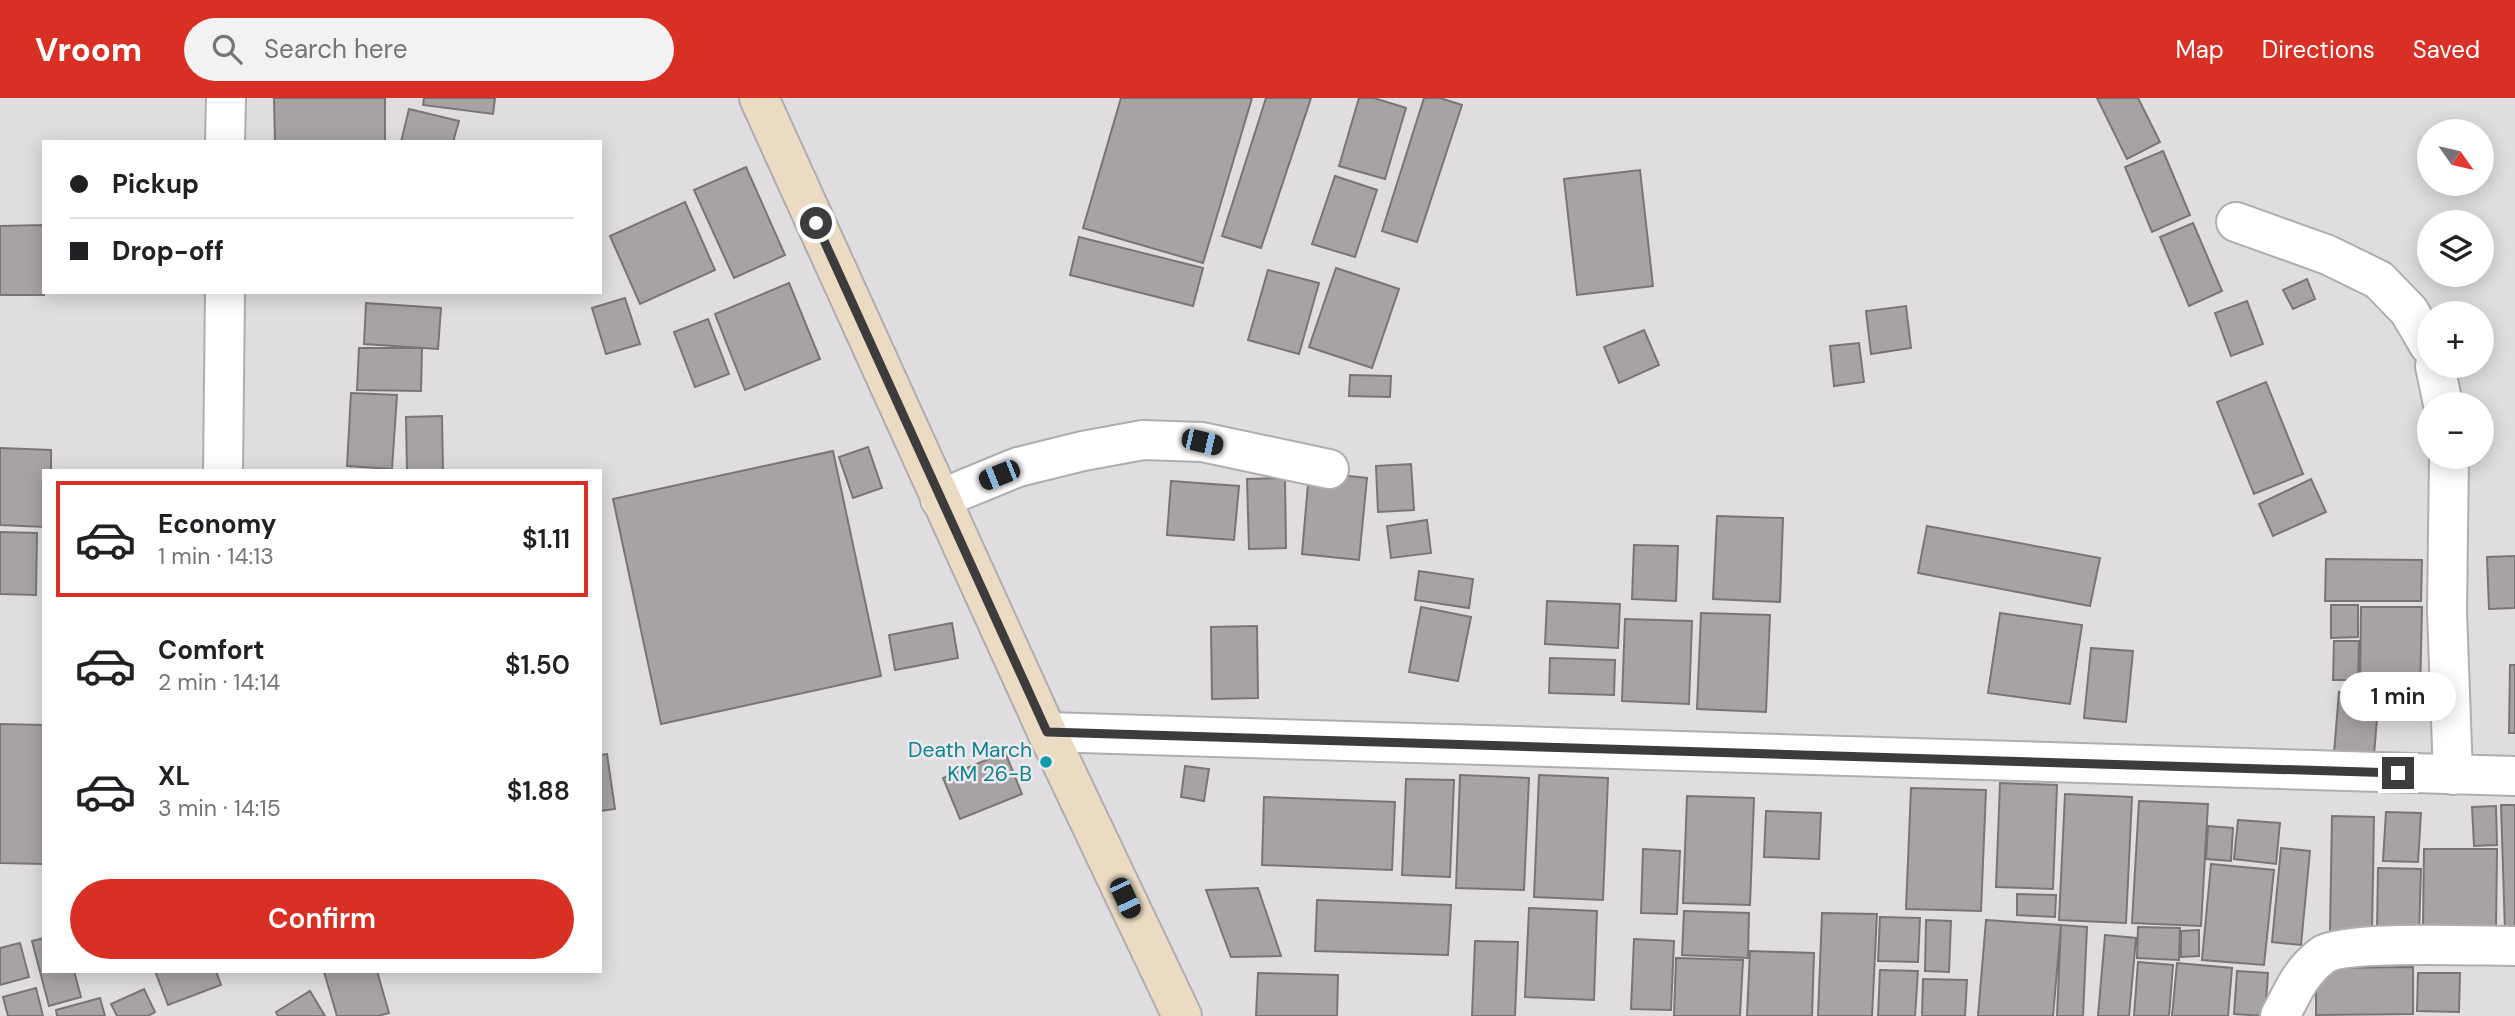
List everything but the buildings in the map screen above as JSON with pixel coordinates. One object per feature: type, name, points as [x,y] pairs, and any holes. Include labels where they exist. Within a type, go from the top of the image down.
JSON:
[{"type":"main road","points":[[759,98],[1047,732],[1182,1016]]},
{"type":"street","points":[[225,140],[226,98]]},
{"type":"street","points":[[2236,222],[2328,255],[2379,280],[2409,311],[2417,325]]},
{"type":"street","points":[[223,469],[225,294]]},
{"type":"street","points":[[940,499],[1018,467],[1143,440],[1202,442],[1329,469]]},
{"type":"street","points":[[2449,469],[2447,611],[2453,775]]},
{"type":"street","points":[[1047,732],[2515,776]]},
{"type":"street","points":[[2280,1016],[2302,972],[2325,953],[2364,946],[2515,946]]},
{"type":"place","name":"Death March KM 26-B","points":[[1046,762]]},
{"type":"route","points":[[816,223],[1047,732],[2398,773]]}]
